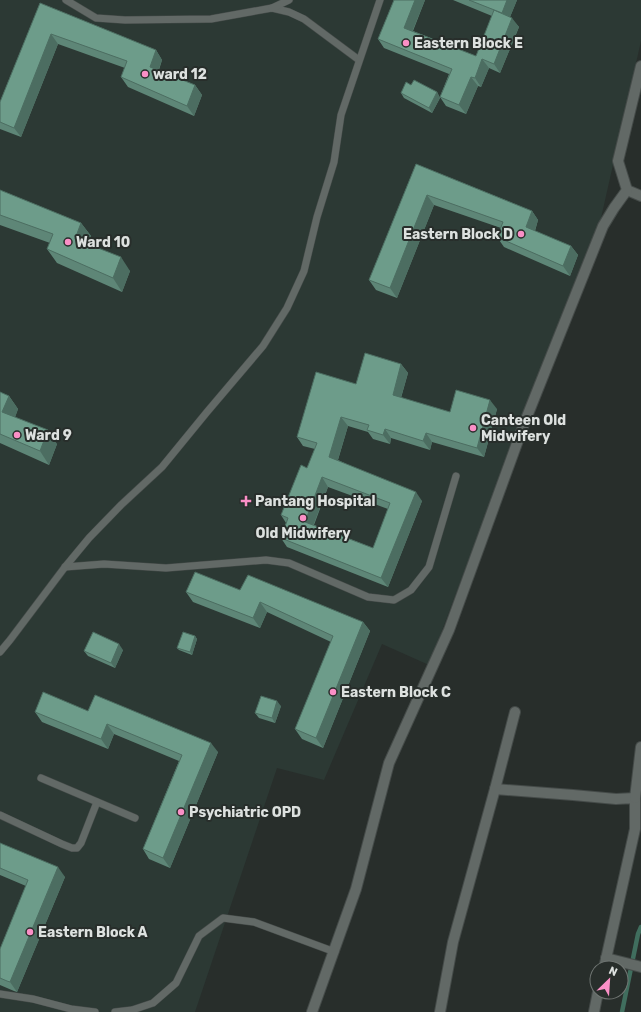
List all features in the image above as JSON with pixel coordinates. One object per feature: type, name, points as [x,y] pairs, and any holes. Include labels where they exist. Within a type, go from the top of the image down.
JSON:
[{"type":"street","points":[[641,66],[639,80],[618,161],[627,190],[641,196]]},
{"type":"street","points":[[312,1012],[335,952],[356,888],[389,763],[450,630],[524,424],[603,226],[627,190]]},
{"type":"street","points":[[440,1012],[453,942],[515,712]]},
{"type":"street","points":[[606,960],[636,846],[638,826],[635,798],[641,747]]},
{"type":"street","points":[[495,789],[616,800],[635,798]]},
{"type":"street","points":[[629,964],[641,967]]},
{"type":"street","points":[[594,1012],[596,1000]]},
{"type":"lane","points":[[66,0],[96,18],[125,20],[211,19],[272,8],[289,0]]},
{"type":"lane","points":[[0,652],[65,566],[89,538],[121,505],[162,467],[263,346],[288,308],[304,272],[317,217],[334,162],[341,115],[380,0]]},
{"type":"lane","points":[[272,8],[290,12],[304,20],[359,60]]},
{"type":"lane","points":[[65,566],[104,564],[166,568],[266,560],[289,563],[368,597],[394,600],[411,590],[429,567],[456,476]]},
{"type":"lane","points":[[40,778],[135,818]]},
{"type":"lane","points":[[0,816],[62,844],[72,848],[77,848],[81,843],[97,802]]},
{"type":"lane","points":[[115,1012],[132,1010],[153,1003],[176,982],[199,936],[224,918],[254,922],[335,952]]},
{"type":"lane","points":[[0,994],[33,999],[71,1009],[95,1012]]},
{"type":"shaded area","name":"Pantang Hospital","points":[[0,0],[641,0],[641,41],[601,218],[545,358],[429,665],[382,644],[324,780],[277,768],[195,1012],[0,1012]]},
{"type":"building","points":[[394,0],[415,0],[404,28],[476,56],[494,10],[512,18],[494,64],[482,59],[475,78],[471,77],[459,105],[440,97],[452,69],[378,39]]},
{"type":"building","points":[[469,0],[507,0],[502,13]]},
{"type":"building","name":"ward 12","points":[[40,3],[156,50],[150,67],[195,85],[187,106],[121,77],[127,61],[51,34],[14,128],[0,122],[0,102]]},
{"type":"building","points":[[414,80],[437,92],[429,108],[401,93],[406,82],[411,85]]},
{"type":"building","name":"Eastern Block D","points":[[416,164],[532,211],[526,227],[571,246],[563,266],[497,237],[503,222],[427,195],[390,288],[369,280]]},
{"type":"building","points":[[0,190],[81,223],[75,239],[121,257],[113,278],[47,249],[53,234],[0,215]]},
{"type":"building","points":[[365,353],[401,364],[393,395],[450,412],[456,390],[490,400],[477,448],[426,433],[423,441],[385,429],[383,435],[367,430],[369,425],[341,417],[329,457],[416,492],[381,578],[281,538],[288,518],[281,515],[301,465],[307,468],[317,443],[297,437],[316,372],[356,384]],"holes":[[[322,477],[390,503],[373,548],[305,522]]]},
{"type":"building","points":[[0,392],[9,396],[2,412],[48,430],[40,451],[0,434]]},
{"type":"building","name":"Eastern Block C","points":[[195,572],[240,590],[248,575],[363,622],[316,738],[295,729],[333,636],[260,602],[253,618],[186,592]]},
{"type":"building","points":[[93,632],[119,644],[111,663],[84,651]]},
{"type":"building","points":[[183,632],[195,636],[190,652],[177,648]]},
{"type":"building","name":"Psychiatric OPD","points":[[43,692],[88,711],[95,695],[211,743],[163,858],[143,849],[182,755],[107,724],[101,739],[35,712]]},
{"type":"building","points":[[261,696],[277,701],[272,718],[255,713]]},
{"type":"building","points":[[0,843],[58,867],[10,982],[0,978],[0,949],[28,880],[0,868]]},
{"type":"waterway","points":[[622,1012],[638,934],[641,927]]},
{"type":"place","name":"Eastern Block E","points":[[406,43]]},
{"type":"place","name":"ward 12","points":[[145,74]]},
{"type":"place","name":"Eastern Block D","points":[[521,234]]},
{"type":"place","name":"Ward 10","points":[[68,242]]},
{"type":"place","name":"Canteen Old Midwifery","points":[[473,428]]},
{"type":"place","name":"Ward 9","points":[[17,435]]},
{"type":"place","name":"Pantang Hospital","points":[[246,501]]},
{"type":"place","name":"Old Midwifery","points":[[303,518]]},
{"type":"place","name":"Eastern Block C","points":[[333,692]]},
{"type":"place","name":"Psychiatric OPD","points":[[181,812]]},
{"type":"place","name":"Eastern Block A","points":[[30,932]]}]
